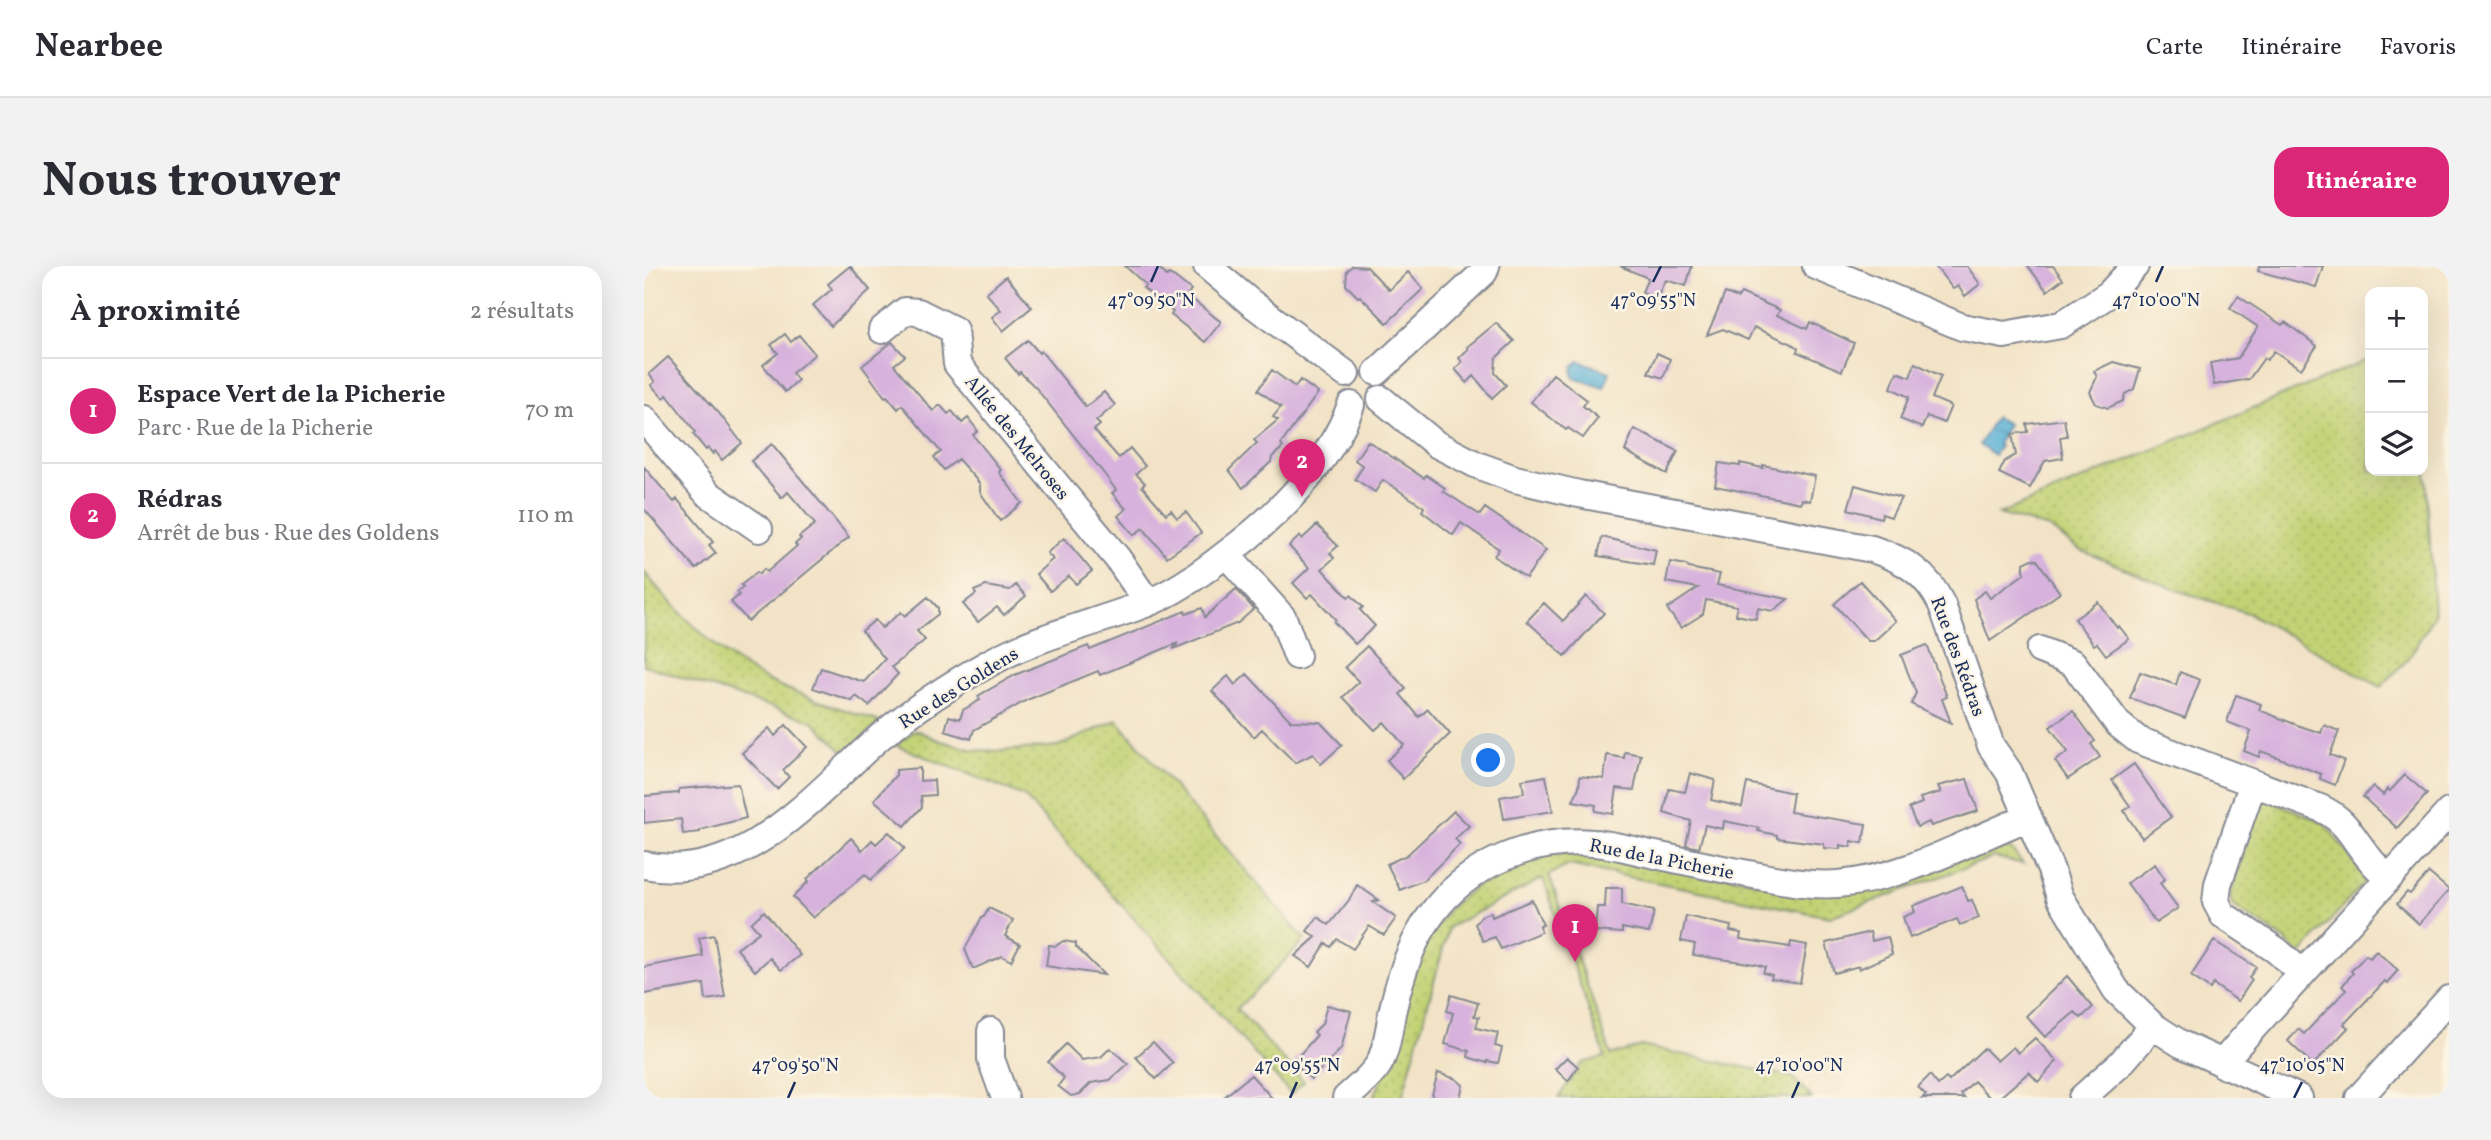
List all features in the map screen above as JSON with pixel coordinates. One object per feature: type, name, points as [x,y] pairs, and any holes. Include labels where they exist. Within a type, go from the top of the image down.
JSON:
[{"type":"street","points":[[1207,266],[1346,374]]},
{"type":"street","points":[[1377,372],[1483,272],[1486,266]]},
{"type":"street","points":[[1816,266],[1962,327],[2004,335],[2061,325],[2109,294],[2135,266]]},
{"type":"street","name":"Allée des Melroses","points":[[882,330],[905,311],[918,312],[954,330],[957,364],[1118,559],[1148,603]]},
{"type":"street","points":[[1364,366],[1377,372],[1383,382],[1381,399],[1363,409],[1351,405],[1342,394],[1341,387],[1346,374],[1351,369],[1364,366]]},
{"type":"street","name":"Rue des Rédras","points":[[1381,399],[1436,444],[1477,465],[1515,479],[1579,494],[1872,549],[1898,558],[1920,572],[1934,588],[1942,605],[1991,746],[2009,772],[2060,897],[2116,990],[2153,1026],[2181,1044],[2299,1098]]},
{"type":"street","name":"Rue des Goldens","points":[[644,865],[697,865],[736,855],[775,831],[891,729],[991,662],[1060,631],[1148,603],[1183,584],[1261,525],[1316,466],[1335,438],[1351,405]]},
{"type":"street","points":[[644,419],[707,493],[759,529]]},
{"type":"street","points":[[1226,554],[1283,618],[1297,656]]},
{"type":"street","points":[[2040,650],[2073,663],[2118,724],[2138,740],[2335,816],[2350,830],[2370,860],[2389,878]]},
{"type":"street","points":[[2253,783],[2218,884],[2216,902],[2223,915],[2276,950],[2302,973]]},
{"type":"street","points":[[2225,1066],[2237,1046],[2449,812]]},
{"type":"street","name":"Rue de la Picherie","points":[[1346,1098],[1371,1076],[1380,1062],[1400,974],[1424,923],[1458,886],[1477,871],[1503,857],[1548,845],[1594,843],[1766,877],[1818,885],[1839,884],[1900,871],[2027,817]]},
{"type":"street","points":[[2359,1098],[2449,999]]},
{"type":"street","points":[[2082,1098],[2120,1064],[2153,1026]]},
{"type":"street","points":[[991,1031],[991,1059],[1005,1098]]},
{"type":"green space","points":[[2365,361],[2365,476],[2426,476],[2434,615],[2409,658],[2381,687],[2248,613],[2174,589],[2080,550],[2049,528],[1999,514]]},
{"type":"green space","points":[[644,572],[702,633],[752,672],[796,693],[880,722],[845,753],[813,721],[644,665]]},
{"type":"green space","points":[[1117,720],[1305,940],[1237,1009],[1304,1082],[1291,1094],[1024,796],[895,745],[916,730],[938,740],[973,750],[1001,751],[1059,746]]},
{"type":"green space","points":[[2261,797],[2324,822],[2359,869],[2369,877],[2300,955],[2285,940],[2232,905],[2230,896]]},
{"type":"green space","points":[[1994,845],[2011,849],[2023,864],[1994,857],[1830,917],[1569,865],[1549,875],[1611,1055],[1641,1046],[1792,1077],[1812,1098],[1558,1098],[1582,1063],[1605,1057],[1543,878],[1449,927],[1402,1098],[1373,1098],[1388,1067],[1419,953],[1451,906],[1495,872],[1544,854],[1598,853],[1786,887]]},
{"type":"water","points":[[1579,361],[1610,372],[1604,387],[1573,377],[1572,368]]},
{"type":"water","points":[[1995,417],[2008,424],[1994,455],[1979,445]]},
{"type":"building","points":[[850,266],[870,290],[831,326],[813,305],[832,289],[828,284]]},
{"type":"building","points":[[1125,266],[1157,266],[1167,276],[1169,274],[1175,277],[1191,290],[1187,295],[1221,322],[1205,342],[1171,315],[1173,312],[1143,288],[1146,285]]},
{"type":"building","points":[[1352,266],[1367,267],[1389,290],[1408,272],[1423,289],[1387,323],[1346,285],[1347,271]]},
{"type":"building","points":[[1620,266],[1692,266],[1686,286],[1665,280],[1657,298],[1642,292],[1648,278]]},
{"type":"building","points":[[1935,266],[1967,266],[1980,284],[1965,296],[1958,286],[1953,289]]},
{"type":"building","points":[[2028,266],[2053,266],[2063,279],[2047,291]]},
{"type":"building","points":[[2259,266],[2323,266],[2316,287],[2258,271]]},
{"type":"building","points":[[1006,276],[1032,307],[1003,331],[992,317],[1001,310],[986,293]]},
{"type":"building","points":[[1725,293],[1738,298],[1741,293],[1780,310],[1777,315],[1807,329],[1810,322],[1854,343],[1842,371],[1797,352],[1798,348],[1790,343],[1754,327],[1748,340],[1723,329],[1707,335]]},
{"type":"building","points":[[2238,296],[2282,325],[2285,322],[2317,346],[2301,369],[2274,351],[2267,360],[2264,358],[2249,379],[2214,385],[2210,363],[2238,358],[2258,327],[2230,308]]},
{"type":"building","points":[[1496,323],[1514,341],[1496,358],[1495,373],[1506,385],[1492,398],[1474,376],[1467,383],[1455,369],[1462,362],[1459,358],[1467,347]]},
{"type":"building","points":[[785,334],[791,342],[799,335],[815,354],[792,373],[798,380],[785,392],[763,365],[778,353],[771,345]]},
{"type":"building","points":[[1028,340],[1039,353],[1041,351],[1086,407],[1104,392],[1115,405],[1096,421],[1100,425],[1094,430],[1119,458],[1130,448],[1145,466],[1136,474],[1145,483],[1142,486],[1166,514],[1171,510],[1177,518],[1186,512],[1201,533],[1167,557],[1143,528],[1134,535],[1118,516],[1126,509],[1112,493],[1116,490],[1036,388],[1020,372],[1018,374],[1005,358]]},
{"type":"building","points":[[892,342],[905,356],[894,365],[933,411],[940,405],[948,414],[952,411],[962,423],[968,418],[978,431],[973,435],[1001,470],[999,472],[1022,503],[1000,521],[980,492],[980,484],[958,459],[944,470],[934,457],[941,452],[902,405],[898,409],[885,397],[862,366]]},
{"type":"building","points":[[1657,353],[1670,359],[1663,378],[1648,373]]},
{"type":"building","points":[[668,357],[742,443],[722,460],[715,451],[713,454],[708,448],[706,450],[667,395],[663,398],[651,385],[655,382],[649,374]]},
{"type":"building","points":[[2113,362],[2140,369],[2134,389],[2125,394],[2123,401],[2108,408],[2096,404],[2090,392],[2097,377],[2094,371]]},
{"type":"building","points":[[1915,363],[1941,376],[1932,398],[1951,406],[1944,423],[1927,416],[1922,428],[1900,419],[1909,397],[1891,388],[1897,372],[1910,377]]},
{"type":"building","points":[[1272,370],[1295,387],[1300,380],[1318,393],[1281,444],[1283,447],[1243,488],[1229,470],[1257,443],[1254,440],[1278,420],[1273,417],[1281,407],[1258,390]]},
{"type":"building","points":[[1553,374],[1587,400],[1583,406],[1598,418],[1583,438],[1568,428],[1566,430],[1531,402]]},
{"type":"building","points":[[2064,419],[2067,436],[2060,437],[2063,458],[2045,461],[2030,488],[1999,473],[2005,461],[2016,455],[2012,434],[2028,432],[2027,424]]},
{"type":"building","points":[[1634,429],[1678,451],[1667,474],[1625,451]]},
{"type":"building","points":[[1368,441],[1424,478],[1426,475],[1445,488],[1443,491],[1480,515],[1485,508],[1546,550],[1526,578],[1494,556],[1499,549],[1461,523],[1453,535],[1422,511],[1424,507],[1383,480],[1375,492],[1355,479],[1363,466],[1355,460]]},
{"type":"building","points":[[772,444],[849,537],[748,621],[731,602],[739,595],[737,592],[743,587],[741,585],[757,572],[759,574],[764,569],[767,572],[797,546],[795,544],[801,539],[799,537],[815,524],[788,492],[782,498],[751,461]]},
{"type":"building","points":[[1719,463],[1740,466],[1740,463],[1763,468],[1763,465],[1815,476],[1810,501],[1802,499],[1801,503],[1715,486]]},
{"type":"building","points":[[644,467],[674,502],[677,499],[713,542],[709,545],[716,553],[696,569],[644,509]]},
{"type":"building","points":[[1855,485],[1901,498],[1891,517],[1882,514],[1881,518],[1848,509]]},
{"type":"building","points":[[1317,525],[1338,546],[1330,553],[1334,558],[1322,569],[1348,597],[1351,595],[1363,607],[1360,610],[1375,626],[1355,644],[1312,594],[1307,598],[1293,583],[1309,568],[1289,546],[1300,536],[1302,539]]},
{"type":"building","points":[[1602,537],[1656,550],[1653,565],[1598,556]]},
{"type":"building","points":[[1064,538],[1092,571],[1076,584],[1069,576],[1050,591],[1036,574],[1053,559],[1047,553]]},
{"type":"building","points":[[2037,560],[2060,593],[1990,641],[1974,599],[1985,591],[1990,598],[2024,574],[2024,563]]},
{"type":"building","points":[[1670,562],[1720,574],[1717,585],[1788,599],[1773,611],[1758,608],[1756,619],[1736,615],[1737,606],[1706,600],[1703,614],[1681,628],[1667,609],[1698,588],[1666,582]]},
{"type":"building","points":[[1860,581],[1896,621],[1874,641],[1868,641],[1834,604]]},
{"type":"building","points":[[1016,585],[1026,596],[1004,615],[997,607],[978,622],[963,604],[976,594],[974,591],[986,586],[1010,590]]},
{"type":"building","points":[[1236,589],[1254,609],[1238,623],[1173,649],[1178,643],[1100,675],[1098,671],[1027,700],[974,730],[971,739],[945,731],[949,716],[960,719],[963,710],[980,700],[978,696],[1017,674],[1088,646],[1090,650],[1185,611],[1186,614],[1202,608],[1205,617]]},
{"type":"building","points":[[1586,596],[1604,613],[1565,656],[1527,621],[1544,603],[1563,621]]},
{"type":"building","points":[[928,597],[938,608],[938,614],[917,631],[925,640],[892,667],[898,674],[869,706],[856,696],[852,701],[813,688],[821,668],[864,682],[885,659],[862,631],[875,620],[882,628],[901,612],[905,616]]},
{"type":"building","points":[[2098,602],[2117,628],[2119,626],[2129,639],[2106,655],[2097,643],[2094,645],[2075,619]]},
{"type":"building","points":[[1927,645],[1947,697],[1942,699],[1951,723],[1911,704],[1916,693],[1901,655]]},
{"type":"building","points":[[1367,646],[1406,689],[1400,694],[1419,717],[1428,709],[1450,734],[1403,779],[1387,760],[1404,745],[1384,722],[1375,730],[1343,697],[1359,682],[1345,667]]},
{"type":"building","points":[[2140,672],[2176,685],[2180,672],[2200,680],[2185,718],[2130,698]]},
{"type":"building","points":[[1247,674],[1291,721],[1320,722],[1342,745],[1321,764],[1313,754],[1295,763],[1262,729],[1254,737],[1212,691],[1228,676],[1235,685]]},
{"type":"building","points":[[2236,695],[2261,704],[2259,710],[2297,725],[2321,733],[2324,725],[2339,731],[2330,755],[2344,760],[2335,785],[2320,779],[2321,774],[2261,751],[2259,757],[2244,751],[2251,731],[2227,722]]},
{"type":"building","points":[[2073,711],[2095,741],[2091,744],[2100,757],[2068,779],[2055,761],[2068,752],[2050,727]]},
{"type":"building","points":[[786,725],[807,747],[783,770],[789,777],[777,789],[742,753],[769,728],[775,736]]},
{"type":"building","points":[[1625,752],[1641,755],[1634,790],[1617,788],[1613,814],[1595,811],[1596,805],[1573,801],[1580,776],[1604,779],[1607,755],[1624,758]]},
{"type":"building","points":[[2134,764],[2171,817],[2142,838],[2124,811],[2130,806],[2112,780]]},
{"type":"building","points":[[920,768],[920,781],[934,780],[935,795],[921,796],[922,807],[905,826],[874,800],[896,775],[896,770]]},
{"type":"building","points":[[1690,773],[1715,780],[1711,800],[1742,807],[1747,783],[1793,793],[1790,812],[1866,824],[1863,843],[1851,841],[1851,847],[1840,845],[1840,849],[1824,848],[1824,844],[1777,838],[1777,835],[1758,831],[1759,828],[1724,821],[1723,829],[1705,825],[1699,848],[1686,845],[1691,821],[1664,813],[1669,789],[1685,792]]},
{"type":"building","points":[[2405,775],[2427,794],[2397,828],[2363,797],[2373,786],[2383,795]]},
{"type":"building","points":[[1546,776],[1553,811],[1504,819],[1500,797],[1524,793],[1522,780]]},
{"type":"building","points":[[1967,779],[1978,811],[1931,826],[1929,822],[1917,827],[1909,808],[1922,803],[1920,798],[1941,792],[1938,786]]},
{"type":"building","points":[[738,784],[746,818],[700,832],[683,834],[681,819],[644,823],[644,796],[679,793],[679,789]]},
{"type":"building","points":[[1454,811],[1469,826],[1455,839],[1460,844],[1424,880],[1400,890],[1387,864],[1407,855]]},
{"type":"building","points":[[889,832],[905,848],[871,880],[865,874],[813,918],[793,897],[809,881],[807,879],[851,838],[862,850],[872,840],[876,844]]},
{"type":"building","points":[[2155,864],[2165,879],[2160,883],[2178,908],[2156,923],[2127,883]]},
{"type":"building","points":[[2429,873],[2449,890],[2419,924],[2397,904]]},
{"type":"building","points":[[1357,885],[1379,900],[1373,902],[1396,918],[1384,935],[1369,926],[1353,949],[1337,939],[1331,947],[1326,943],[1311,967],[1295,956],[1316,937],[1307,931],[1318,917],[1329,925]]},
{"type":"building","points":[[1962,886],[1968,901],[1972,900],[1979,918],[1960,925],[1957,919],[1910,938],[1903,917],[1915,912],[1913,906]]},
{"type":"building","points":[[1606,888],[1622,888],[1622,904],[1654,911],[1649,933],[1622,928],[1622,933],[1595,931],[1597,907],[1605,907]]},
{"type":"building","points":[[1532,900],[1543,925],[1540,926],[1541,932],[1501,949],[1495,937],[1483,941],[1475,924],[1481,916],[1491,912],[1492,917]]},
{"type":"building","points":[[989,908],[1013,920],[1005,936],[1020,944],[1011,961],[1002,956],[973,969],[965,949]]},
{"type":"building","points":[[764,911],[800,955],[781,970],[770,958],[755,971],[737,949],[759,932],[751,923]]},
{"type":"building","points":[[1686,916],[1731,926],[1730,931],[1741,933],[1740,939],[1790,947],[1791,942],[1807,945],[1800,983],[1771,979],[1772,975],[1763,973],[1765,967],[1755,964],[1693,955],[1695,944],[1681,941]]},
{"type":"building","points":[[1870,932],[1872,941],[1888,937],[1892,954],[1859,969],[1859,966],[1834,973],[1826,943]]},
{"type":"building","points":[[714,935],[725,997],[706,1000],[704,984],[644,994],[644,967],[703,956],[699,938]]},
{"type":"building","points":[[1063,941],[1076,943],[1076,947],[1104,975],[1046,966],[1049,945],[1056,946]]},
{"type":"building","points":[[2214,941],[2256,967],[2249,978],[2252,980],[2238,1001],[2213,984],[2210,989],[2191,976]]},
{"type":"building","points":[[2376,951],[2398,970],[2344,1024],[2348,1028],[2313,1065],[2288,1041],[2298,1029],[2304,1034],[2346,990],[2342,986],[2353,973],[2351,971],[2366,955],[2370,958]]},
{"type":"building","points":[[2067,976],[2093,1007],[2081,1018],[2075,1012],[2045,1037],[2026,1016]]},
{"type":"building","points":[[1451,995],[1478,1003],[1474,1016],[1479,1017],[1476,1028],[1498,1033],[1495,1046],[1502,1048],[1498,1063],[1487,1063],[1468,1057],[1469,1051],[1445,1044],[1453,1013],[1447,1011]]},
{"type":"building","points":[[1327,1005],[1351,1011],[1341,1049],[1311,1079],[1293,1062],[1317,1035],[1314,1032],[1322,1024]]},
{"type":"building","points":[[2035,1038],[2057,1061],[2038,1082],[2029,1072],[1999,1098],[1990,1098],[1974,1081],[1961,1094],[1964,1098],[1922,1098],[1926,1095],[1918,1087],[1930,1075],[1938,1085],[1946,1078],[1949,1081],[1984,1048],[1997,1061],[2013,1047],[2018,1053]]},
{"type":"building","points":[[1153,1042],[1173,1063],[1156,1079],[1136,1057]]},
{"type":"building","points":[[1066,1044],[1082,1060],[1101,1057],[1110,1048],[1128,1064],[1110,1080],[1091,1083],[1080,1094],[1071,1096],[1058,1086],[1064,1078],[1048,1062]]},
{"type":"building","points":[[1567,1057],[1578,1067],[1568,1081],[1555,1069]]},
{"type":"building","points":[[1438,1073],[1456,1079],[1463,1085],[1460,1098],[1431,1098]]},
{"type":"building","points":[[1251,1075],[1272,1098],[1223,1098]]},
{"type":"place","name":"Rédras","points":[[1302,497]]},
{"type":"place","name":"Espace Vert de la Picherie","points":[[1575,962]]}]
